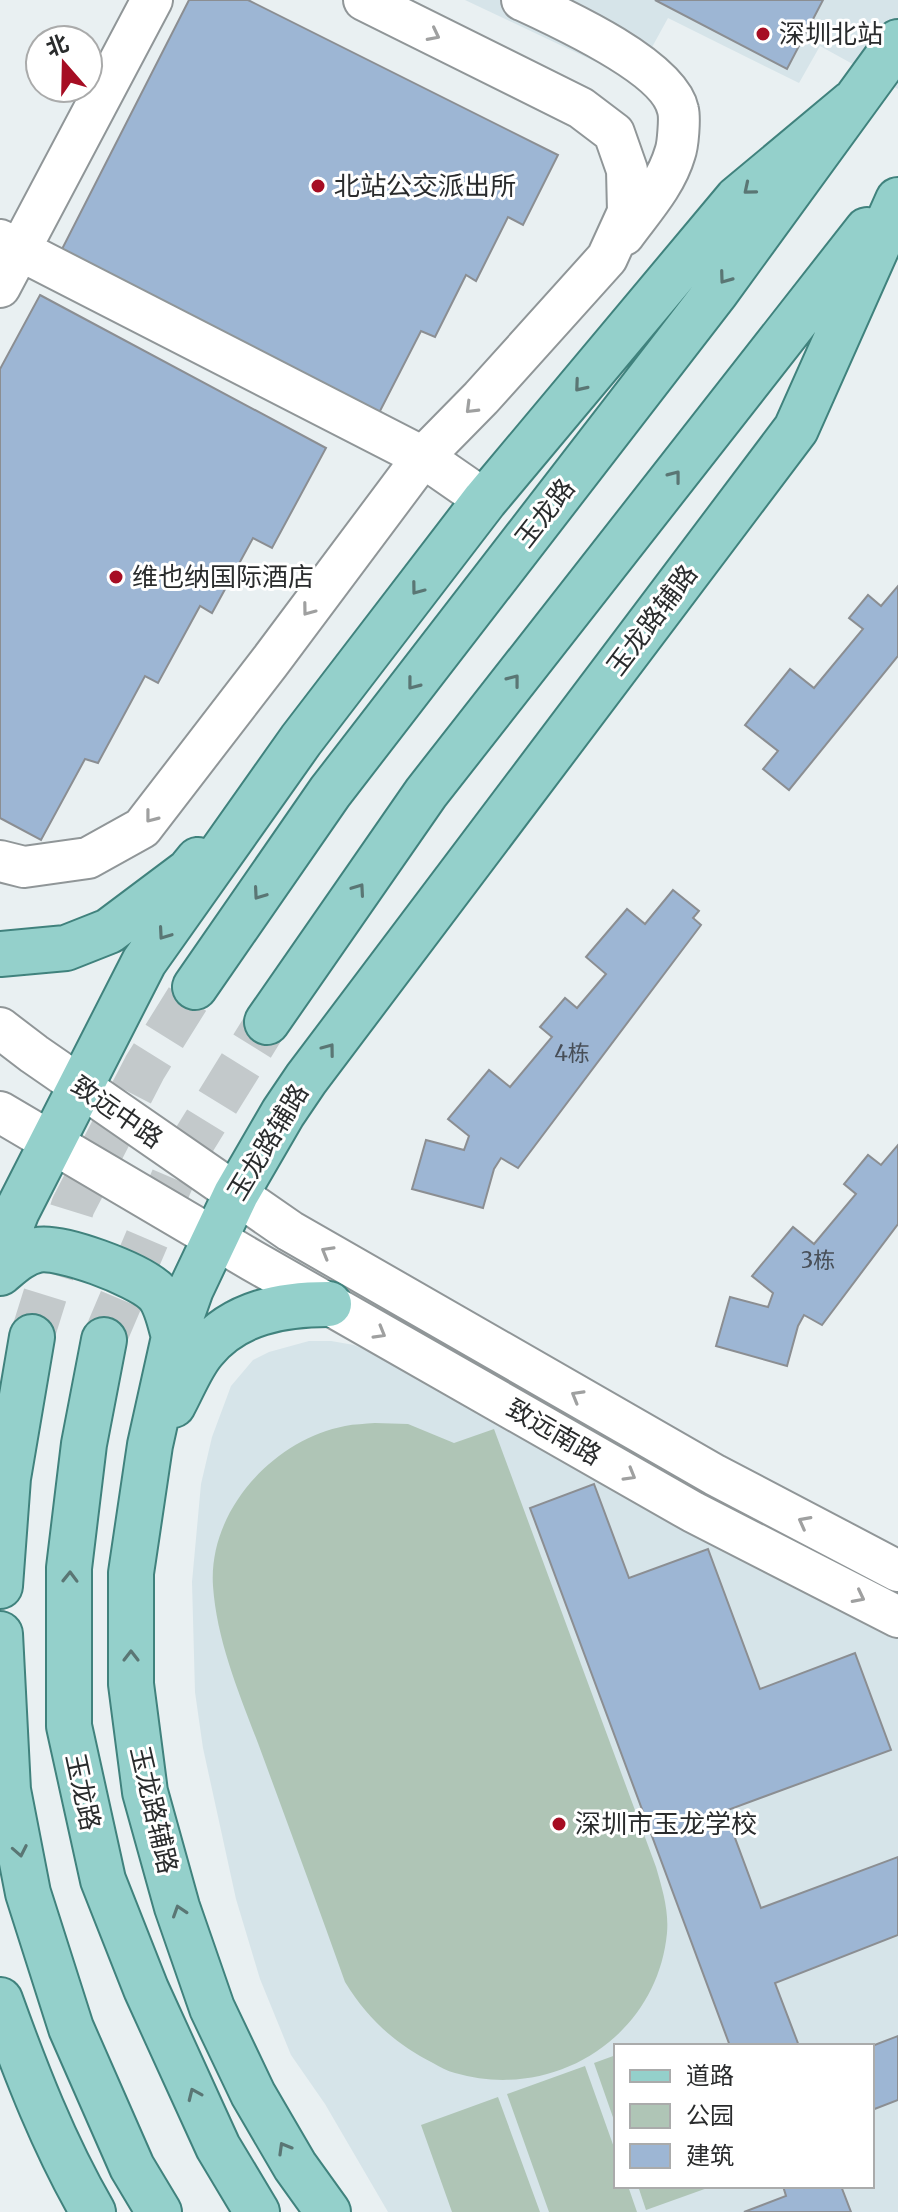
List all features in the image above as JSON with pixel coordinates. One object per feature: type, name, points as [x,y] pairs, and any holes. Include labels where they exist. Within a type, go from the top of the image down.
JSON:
[{"type":"main road","name":"玉龙路","points":[[195,987],[330,792],[716,292],[898,42]]},
{"type":"main road","points":[[0,1253],[51,1142],[144,962],[301,740],[485,500],[737,199],[861,91]]},
{"type":"main road","points":[[267,1022],[426,793],[898,190]]},
{"type":"main road","name":"玉龙路辅路","points":[[328,2212],[295,2166],[253,2094],[212,2008],[177,1907],[145,1792],[131,1684],[131,1573],[150,1445],[174,1337],[191,1289],[236,1194],[306,1079],[796,429],[898,200]]},
{"type":"main road","points":[[0,954],[66,948],[109,931],[189,871],[301,740]]},
{"type":"main road","points":[[0,1273],[20,1255],[41,1249],[73,1255],[120,1270],[157,1292],[174,1337]]},
{"type":"main road","points":[[150,1445],[203,1350],[231,1324],[276,1308],[329,1304]]},
{"type":"main road","points":[[0,1586],[8,1478],[32,1337]]},
{"type":"main road","name":"玉龙路","points":[[104,1340],[84,1444],[69,1568],[69,1726],[103,1880],[146,1989],[218,2147],[257,2212]]},
{"type":"main road","points":[[0,1634],[8,1790],[28,1893],[71,2028],[132,2167],[159,2212]]},
{"type":"main road","points":[[0,2000],[42,2108],[74,2180],[93,2212]]},
{"type":"street","points":[[0,287],[10,245],[152,0]]},
{"type":"street","points":[[364,0],[581,108],[614,133],[627,170],[628,212],[607,258]]},
{"type":"street","points":[[0,861],[24,867],[88,858],[142,828],[423,457],[481,398],[607,258],[662,184],[676,151],[678,110],[663,84],[639,62],[522,0]]},
{"type":"street","points":[[10,245],[423,457],[485,500]]},
{"type":"street","name":"致远中路","points":[[0,1028],[236,1194]]},
{"type":"street","points":[[0,1112],[215,1238]]},
{"type":"street","name":"致远南路","points":[[236,1194],[290,1231],[715,1475],[898,1571]]},
{"type":"street","name":"致远南路","points":[[215,1238],[693,1512],[898,1617]]},
{"type":"shaded area","points":[[465,0],[898,0],[898,89],[820,46],[799,83],[668,18],[634,80]]},
{"type":"shaded area","name":"深圳市玉龙学校","points":[[309,1341],[354,1345],[898,1630],[898,2212],[388,2212],[325,2104],[291,2055],[260,1979],[236,1899],[203,1748],[195,1692],[192,1582],[201,1484],[212,1437],[231,1386],[253,1360],[269,1352]]},
{"type":"green space","points":[[408,1424],[454,1443],[494,1429],[663,1891],[667,1933],[659,1970],[644,2003],[622,2031],[594,2053],[563,2069],[528,2078],[492,2080],[455,2073],[419,2055],[373,2019],[345,1982],[225,1650],[215,1608],[214,1558],[221,1531],[234,1506],[250,1483],[293,1446],[345,1426]]},
{"type":"green space","points":[[614,2056],[614,2120],[594,2063]]},
{"type":"green space","points":[[585,2066],[614,2147],[614,2188],[629,2188],[637,2212],[549,2212],[507,2094]]},
{"type":"green space","points":[[498,2097],[540,2212],[452,2212],[421,2125]]},
{"type":"green space","points":[[639,2188],[707,2188],[646,2210]]},
{"type":"building","name":"北站公交派出所","points":[[189,0],[248,0],[558,155],[523,225],[508,217],[476,281],[466,275],[435,337],[421,331],[379,413],[60,253]]},
{"type":"building","name":"深圳北站","points":[[655,0],[823,0],[787,69]]},
{"type":"building","name":"维也纳国际酒店","points":[[40,295],[326,448],[272,548],[253,538],[212,613],[200,606],[158,683],[145,676],[98,763],[85,759],[41,840],[0,818],[0,369]]},
{"type":"building","points":[[898,586],[898,656],[789,790],[763,769],[778,751],[745,725],[790,669],[814,688],[863,629],[849,618],[868,595],[881,606]]},
{"type":"building","points":[[673,890],[699,911],[693,918],[701,925],[518,1168],[501,1158],[494,1169],[483,1208],[412,1189],[426,1140],[464,1150],[469,1136],[448,1119],[489,1070],[510,1087],[552,1037],[540,1027],[565,998],[577,1008],[606,974],[586,957],[627,909],[645,924]]},
{"type":"building","points":[[898,1145],[898,1224],[822,1325],[804,1315],[787,1366],[716,1346],[730,1297],[768,1307],[773,1293],[752,1276],[793,1227],[814,1244],[856,1194],[844,1184],[868,1155],[881,1165]]},
{"type":"building","points":[[594,1484],[629,1578],[708,1549],[760,1689],[855,1653],[891,1750],[725,1811],[761,1908],[898,1857],[898,1935],[775,1983],[798,2044],[729,2044],[530,1508]]},
{"type":"building","points":[[898,2036],[898,2100],[874,2109],[874,2045]]},
{"type":"building","points":[[784,2188],[842,2188],[851,2212],[744,2212],[786,2196]]},
{"type":"tunnel","points":[[32,1337],[73,1206],[145,1067],[195,987]]},
{"type":"tunnel","points":[[104,1340],[178,1166],[267,1022]]},
{"type":"place","name":"深圳北站","points":[[763,34]]},
{"type":"place","name":"北站公交派出所","points":[[318,186]]},
{"type":"place","name":"维也纳国际酒店","points":[[116,577]]},
{"type":"place","name":"深圳市玉龙学校","points":[[559,1824]]}]
